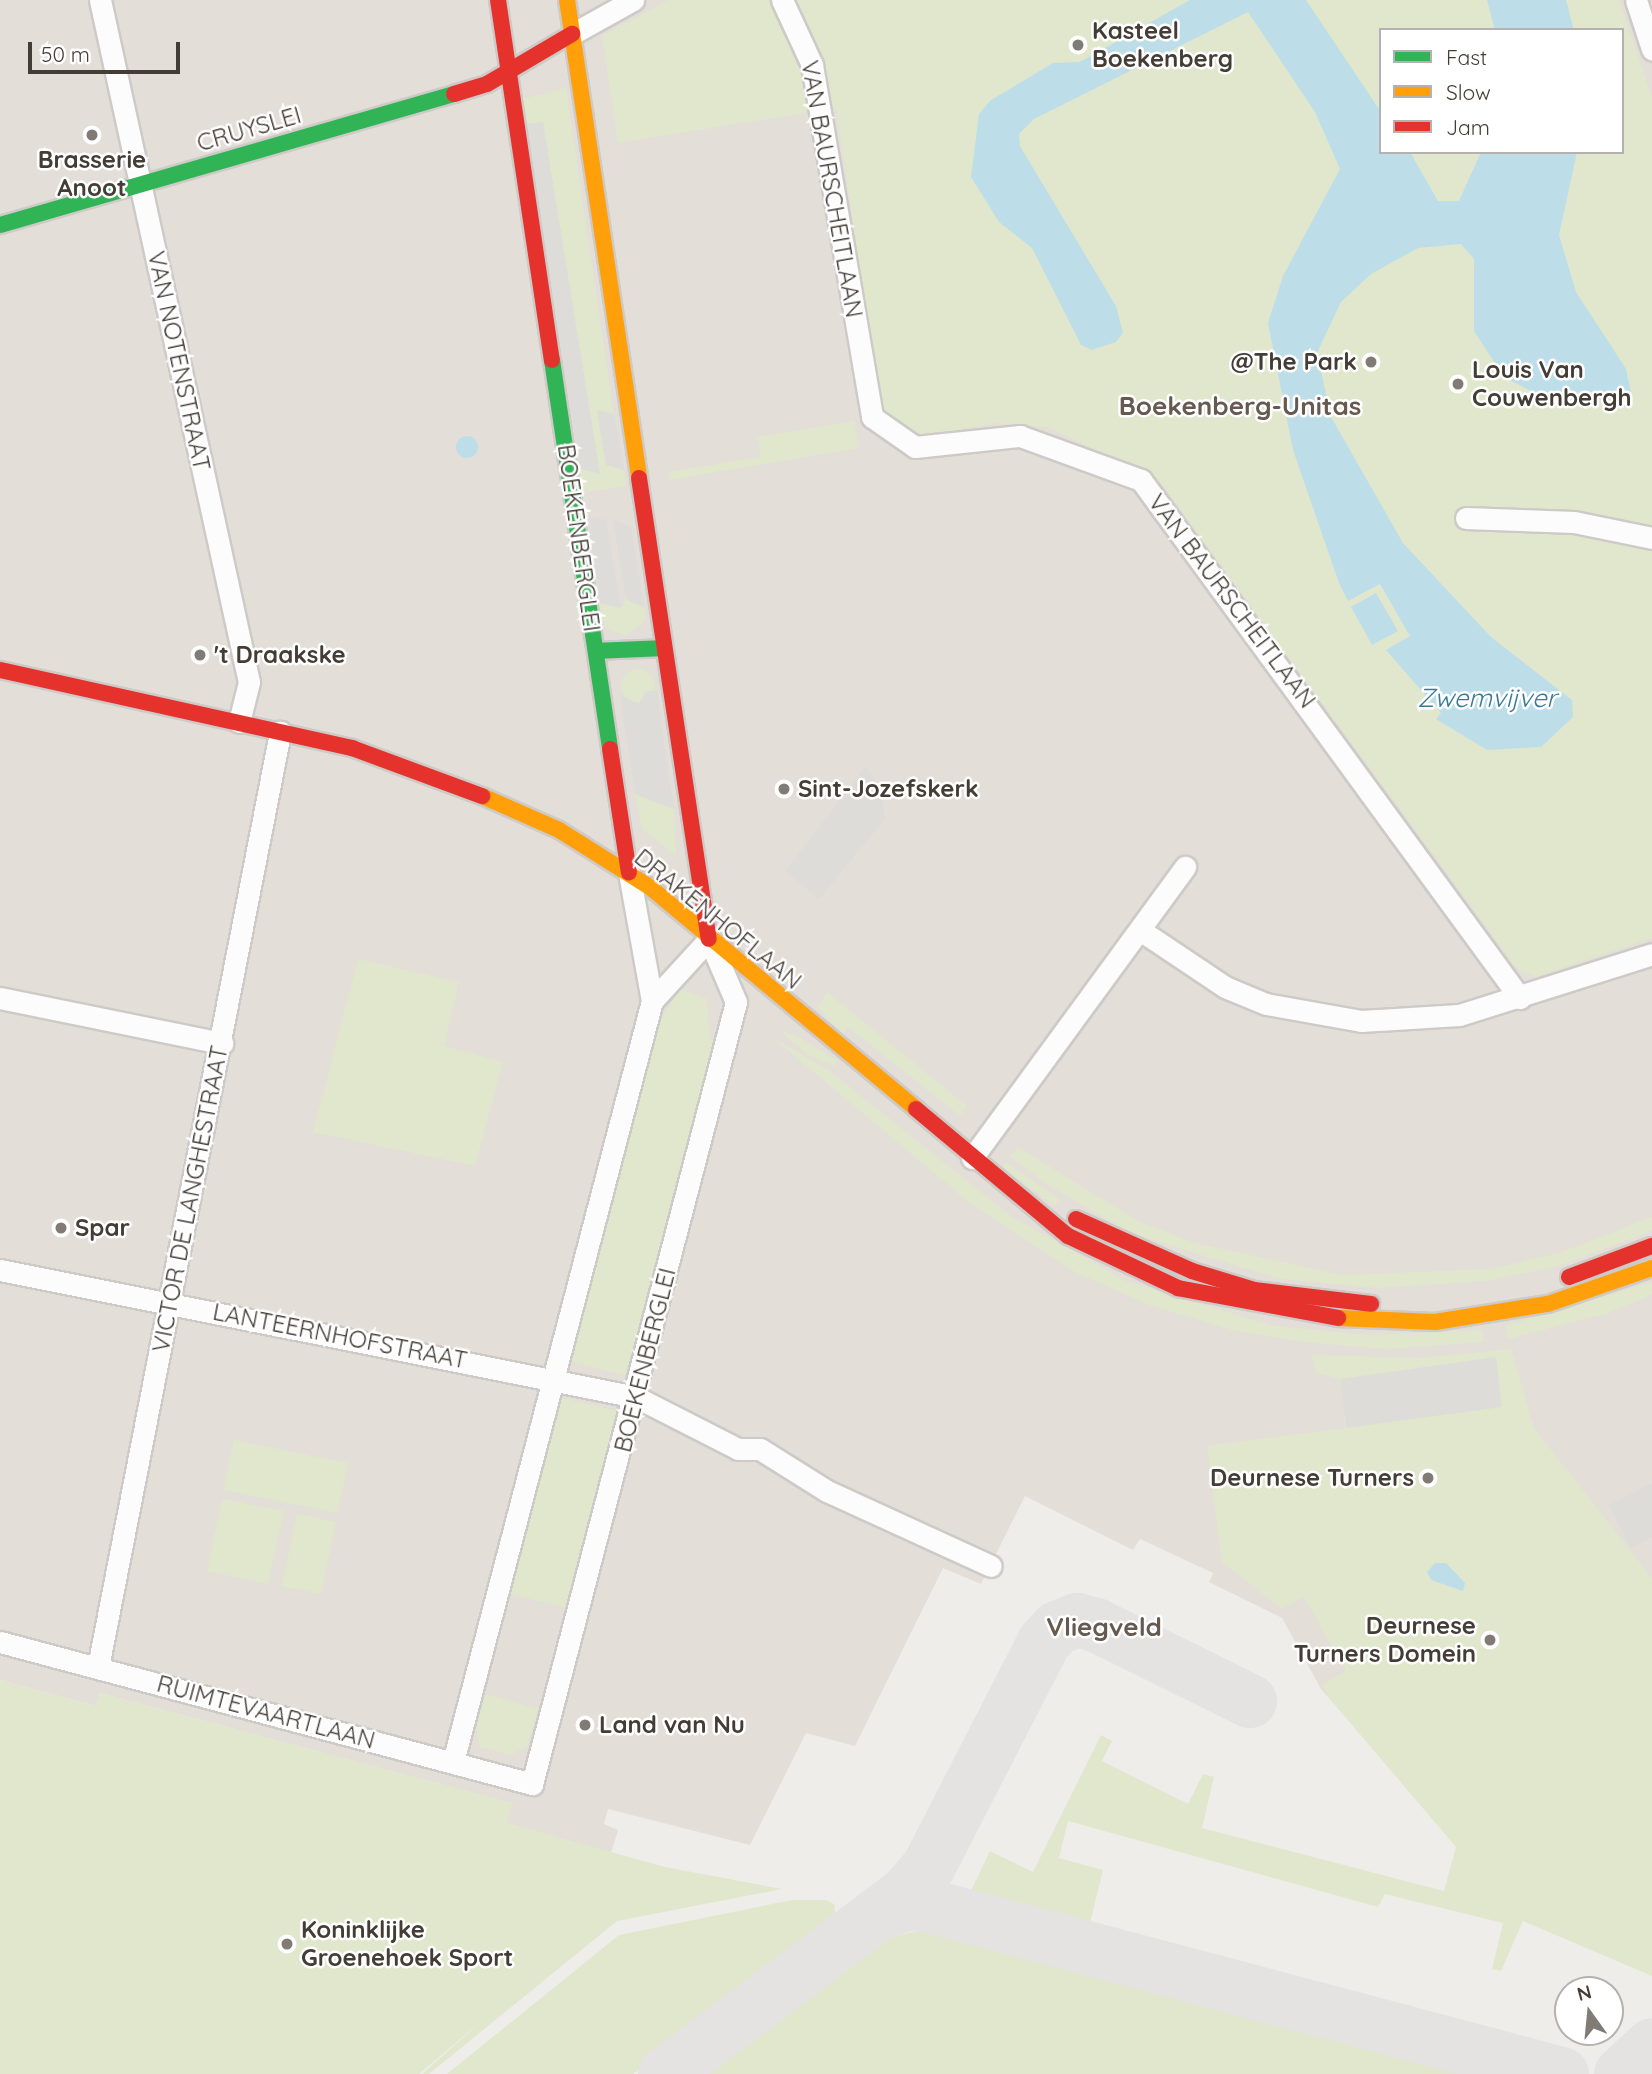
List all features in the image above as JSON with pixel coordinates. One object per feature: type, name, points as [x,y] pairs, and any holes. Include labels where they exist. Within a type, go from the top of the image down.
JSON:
[{"type":"street","name":"VAN NOTENSTRAAT","points":[[100,0],[249,682],[239,722]]},
{"type":"street","name":"BOEKENBERGLEI","points":[[453,1762],[556,1378],[652,1001],[629,873],[498,0]]},
{"type":"street","name":"BOEKENBERGLEI","points":[[532,1784],[636,1397],[736,1002],[709,939],[567,0]]},
{"type":"street","points":[[510,74],[572,34],[633,0]]},
{"type":"street","name":"VAN BAURSCHEITLAAN","points":[[782,0],[812,65],[872,417],[915,447],[1020,436],[1141,480],[1520,998]]},
{"type":"street","points":[[1636,0],[1652,49]]},
{"type":"street","name":"CRUYSLEI","points":[[0,225],[510,74]]},
{"type":"street","points":[[1466,518],[1574,522],[1652,538]]},
{"type":"street","points":[[596,650],[664,648]]},
{"type":"street","name":"DRAKENHOFLAAN","points":[[0,670],[280,732],[449,781],[528,814],[629,873],[1068,1236],[1124,1266],[1262,1310],[1367,1323],[1435,1322],[1548,1304],[1652,1268]]},
{"type":"street","name":"VICTOR DE LANGHESTRAAT","points":[[98,1667],[222,1043],[280,732]]},
{"type":"street","points":[[972,1158],[1185,867]]},
{"type":"street","points":[[1140,930],[1225,987],[1311,1015],[1409,1022],[1520,998],[1652,954]]},
{"type":"street","name":"BOEKENBERGLEI","points":[[652,1001],[709,939]]},
{"type":"street","points":[[0,998],[222,1043]]},
{"type":"street","name":"DRAKENHOFLAAN","points":[[972,1158],[1132,1247],[1254,1290],[1391,1304],[1451,1301],[1547,1284],[1652,1246]]},
{"type":"street","name":"LANTEERNHOFSTRAAT","points":[[0,1270],[556,1378],[636,1397],[738,1449],[760,1449],[827,1491],[991,1566]]},
{"type":"street","name":"RUIMTEVAARTLAAN","points":[[0,1642],[532,1784]]},
{"type":"shaded area","points":[[0,0],[1652,0],[1652,1951],[1404,1781],[1321,1689],[1282,1618],[1209,1582],[1213,1573],[1140,1539],[1133,1550],[1025,1496],[981,1584],[943,1568],[855,1746],[806,1733],[750,1845],[608,1809],[604,1824],[618,1830],[611,1853],[506,1823],[511,1803],[100,1693],[96,1706],[0,1680]]},
{"type":"shaded area","points":[[543,122],[600,474],[580,469],[526,124]]},
{"type":"shaded area","points":[[597,410],[614,414],[624,470],[606,465]]},
{"type":"shaded area","points":[[587,516],[606,520],[621,608],[600,603]]},
{"type":"shaded area","points":[[613,519],[631,527],[644,607],[626,599]]},
{"type":"shaded area","points":[[658,690],[674,809],[635,794],[620,695],[639,704],[645,692]]},
{"type":"shaded area","points":[[865,767],[881,786],[885,819],[819,899],[785,871]]},
{"type":"shaded area","points":[[1496,1357],[1502,1407],[1346,1428],[1340,1379]]},
{"type":"shaded area","points":[[1652,1483],[1652,1537],[1631,1548],[1609,1505]]},
{"type":"green space","points":[[668,0],[1619,0],[1652,97],[1652,938],[1536,977],[1518,970],[1160,482],[1050,428],[997,423],[916,437],[890,424],[881,410],[836,108],[618,143],[602,36]]},
{"type":"green space","points":[[566,88],[614,414],[597,410],[606,465],[624,470],[626,486],[583,493],[580,469],[600,473],[543,123],[526,124],[522,99]]},
{"type":"green space","points":[[854,421],[859,448],[670,480],[669,472],[761,457],[758,437]]},
{"type":"green space","points":[[626,599],[644,607],[646,619],[626,636],[605,628],[600,603],[621,608]]},
{"type":"green space","points":[[638,669],[650,674],[655,686],[650,698],[638,703],[626,698],[621,686],[626,674]]},
{"type":"green space","points":[[635,794],[674,809],[676,856],[642,829]]},
{"type":"green space","points":[[358,959],[459,982],[444,1046],[503,1062],[475,1166],[313,1132]]},
{"type":"green space","points":[[680,989],[707,999],[710,1039],[715,1041],[627,1376],[570,1361],[657,1025]]},
{"type":"green space","points":[[827,992],[967,1106],[960,1116],[848,1027],[843,1034],[818,1007]]},
{"type":"green space","points":[[779,1030],[799,1037],[838,1061],[834,1066],[808,1055]]},
{"type":"green space","points":[[773,1038],[826,1068],[1011,1216],[1126,1281],[1274,1326],[1372,1335],[1482,1330],[1484,1342],[1390,1349],[1311,1343],[1236,1331],[1149,1305],[1075,1272],[971,1204]]},
{"type":"green space","points":[[1018,1147],[1138,1221],[1195,1243],[1342,1275],[1490,1269],[1559,1253],[1652,1217],[1652,1231],[1556,1267],[1486,1281],[1378,1288],[1280,1279],[1133,1234],[1046,1184],[1010,1156]]},
{"type":"green space","points":[[1006,1162],[1059,1199],[1055,1206],[1002,1167]]},
{"type":"green space","points":[[1652,1282],[1652,1295],[1608,1313],[1508,1339],[1505,1326]]},
{"type":"green space","name":"Deurnese Turners Domein","points":[[1511,1349],[1534,1428],[1652,1578],[1652,1976],[1523,1921],[1501,1971],[1492,1969],[1503,1923],[1385,1894],[1378,1907],[1068,1821],[1059,1858],[1103,1870],[1089,1927],[968,1897],[990,1851],[1033,1872],[1101,1735],[1112,1741],[1102,1761],[1188,1804],[1203,1774],[1214,1777],[1202,1828],[1444,1891],[1456,1847],[1329,1698],[1322,1685],[1346,1671],[1304,1597],[1282,1609],[1222,1562],[1207,1446],[1345,1428],[1340,1379],[1316,1373],[1312,1355],[1420,1358]]},
{"type":"green space","points":[[561,1398],[618,1411],[566,1608],[510,1594]]},
{"type":"green space","points":[[234,1440],[348,1463],[338,1513],[223,1490]]},
{"type":"green space","points":[[222,1499],[284,1511],[268,1584],[207,1571]]},
{"type":"green space","points":[[297,1514],[336,1522],[321,1594],[282,1586]]},
{"type":"green space","name":"Koninklijke Groenehoek Sport","points":[[0,1680],[96,1706],[100,1693],[512,1803],[507,1823],[665,1867],[782,1889],[617,1921],[429,2074],[422,2074],[484,2019],[419,2074],[0,2074]]},
{"type":"green space","points":[[485,1694],[538,1709],[527,1747],[510,1755],[480,1747],[476,1727]]},
{"type":"green space","points":[[792,1900],[826,1900],[834,1904],[836,1920],[633,2074],[447,2074],[619,1935]]},
{"type":"green space","points":[[920,1930],[947,1934],[1499,2074],[700,2074],[881,1940]]},
{"type":"water","name":"Zwemvijver","points":[[1190,0],[1306,0],[1379,109],[1379,154],[1411,154],[1438,201],[1459,201],[1480,154],[1577,154],[1559,235],[1576,292],[1626,369],[1631,393],[1624,401],[1540,396],[1504,377],[1474,331],[1474,259],[1461,244],[1418,248],[1371,274],[1341,302],[1317,353],[1331,417],[1403,543],[1491,637],[1572,700],[1573,717],[1541,747],[1487,750],[1436,719],[1441,713],[1386,650],[1410,636],[1380,584],[1348,601],[1339,583],[1293,450],[1268,323],[1283,276],[1340,169],[1315,112],[1248,12],[1034,119],[1019,134],[1020,146],[1116,306],[1123,333],[1116,342],[1092,350],[1081,345],[1032,248],[999,222],[971,177],[979,114],[991,100],[1053,63],[1080,62]]},
{"type":"water","points":[[1487,0],[1566,0],[1573,28],[1494,28]]},
{"type":"water","points":[[467,436],[475,439],[478,447],[475,455],[467,458],[459,455],[456,447],[459,439]]},
{"type":"water","points":[[1376,593],[1398,631],[1372,645],[1351,607]]},
{"type":"water","points":[[1435,1563],[1446,1563],[1465,1583],[1463,1591],[1431,1580],[1427,1572]]},
{"type":"taxiway","points":[[665,2074],[906,1893],[928,1868],[1044,1642],[1057,1628],[1077,1620],[1096,1625],[1250,1701]]},
{"type":"taxiway","points":[[883,1912],[910,1903],[929,1906],[1562,2074]]},
{"type":"taxiway","points":[[1621,2074],[1652,2045]]},
{"type":"traffic: fast","points":[[0,225],[454,94]]},
{"type":"traffic: fast","points":[[552,360],[610,749]]},
{"type":"traffic: fast","points":[[596,651],[664,648]]},
{"type":"traffic: slow","points":[[567,0],[639,478]]},
{"type":"traffic: slow","points":[[482,796],[559,830],[651,888],[916,1109]]},
{"type":"traffic: slow","points":[[1338,1318],[1435,1322],[1548,1304],[1652,1268]]},
{"type":"traffic: jam","points":[[498,0],[552,360]]},
{"type":"traffic: jam","points":[[454,94],[487,84],[572,34]]},
{"type":"traffic: jam","points":[[639,478],[709,939]]},
{"type":"traffic: jam","points":[[0,670],[352,748],[482,796]]},
{"type":"traffic: jam","points":[[610,749],[629,873]]},
{"type":"traffic: jam","points":[[916,1109],[1068,1236],[1178,1288],[1338,1318]]},
{"type":"traffic: jam","points":[[1076,1219],[1192,1271],[1254,1290],[1371,1304]]},
{"type":"traffic: jam","points":[[1569,1277],[1652,1246]]},
{"type":"place","name":"Kasteel Boekenberg","points":[[1078,45]]},
{"type":"place","name":"Brasserie Anoot","points":[[92,135]]},
{"type":"place","name":"@The Park","points":[[1371,362]]},
{"type":"place","name":"Louis Van Couwenbergh","points":[[1458,384]]},
{"type":"place","name":"'t Draakske","points":[[200,655]]},
{"type":"place","name":"Sint-Jozefskerk","points":[[784,789]]},
{"type":"place","name":"Spar","points":[[61,1228]]},
{"type":"place","name":"Deurnese Turners","points":[[1428,1478]]},
{"type":"place","name":"Deurnese Turners Domein","points":[[1490,1640]]},
{"type":"place","name":"Land van Nu","points":[[585,1725]]},
{"type":"place","name":"Koninklijke Groenehoek Sport","points":[[287,1944]]},
{"type":"district","name":"Boekenberg-Unitas","points":[[1240,406]]},
{"type":"district","name":"Vliegveld","points":[[1104,1627]]}]
